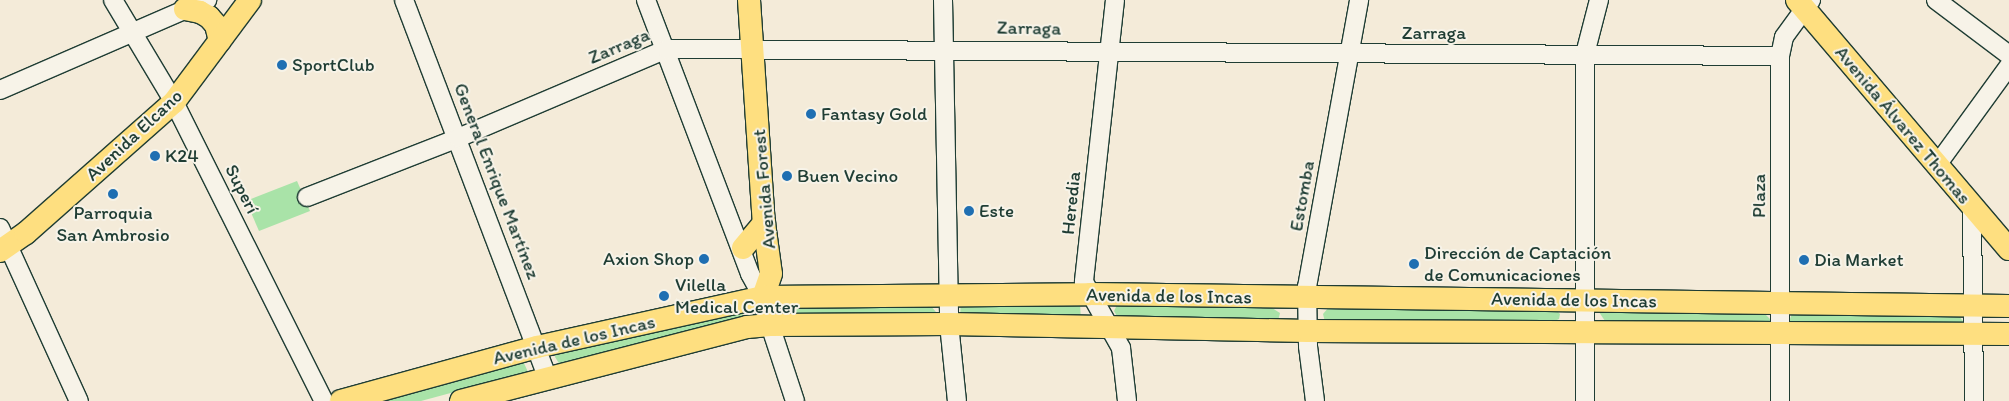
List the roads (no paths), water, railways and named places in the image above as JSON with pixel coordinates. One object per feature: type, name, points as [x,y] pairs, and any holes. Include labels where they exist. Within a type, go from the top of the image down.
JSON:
[{"type":"main road","name":"Avenida Elcano","points":[[3,241],[174,102],[250,0]]},
{"type":"main road","name":"Avenida Forest","points":[[750,0],[764,223],[772,274],[763,297]]},
{"type":"main road","name":"Avenida Álvarez Thomas","points":[[1804,3],[1937,165],[2009,249]]},
{"type":"main road","points":[[185,9],[200,12],[209,17],[216,25],[220,41]]},
{"type":"main road","points":[[742,248],[764,223]]},
{"type":"main road","name":"Avenida de los Incas","points":[[341,401],[538,346],[763,297],[1090,294],[1306,299],[1586,299],[1780,304],[2009,306]]},
{"type":"main road","points":[[763,297],[770,324]]},
{"type":"main road","name":"Avenida de los Incas","points":[[461,401],[747,327],[770,324],[949,324],[1308,331],[2009,334]]},
{"type":"street","name":"Superí","points":[[113,0],[174,102],[324,401]]},
{"type":"street","points":[[0,90],[207,0]]},
{"type":"street","name":"General Enrique Martínez","points":[[404,0],[538,346],[548,379]]},
{"type":"street","points":[[646,0],[667,49],[750,274],[763,297]]},
{"type":"street","points":[[942,0],[949,324],[957,401]]},
{"type":"street","name":"Heredia","points":[[1115,0],[1084,282],[1121,348],[1127,401]]},
{"type":"street","name":"Estomba","points":[[1315,401],[1306,299],[1359,0]]},
{"type":"street","points":[[1585,401],[1585,54],[1599,0]]},
{"type":"street","points":[[1936,0],[2009,55]]},
{"type":"street","name":"Plaza","points":[[1780,401],[1780,56],[1784,37],[1804,3]]},
{"type":"street","name":"Zarraga","points":[[307,197],[458,138],[667,49],[944,48],[1349,55],[1585,54],[1780,56]]},
{"type":"street","points":[[1937,165],[2009,66]]},
{"type":"street","points":[[1972,207],[1974,401]]},
{"type":"street","points":[[3,241],[79,401]]},
{"type":"street","points":[[770,324],[795,401]]},
{"type":"place","name":"SportClub","points":[[282,65]]},
{"type":"place","name":"Fantasy Gold","points":[[811,114]]},
{"type":"place","name":"K24","points":[[155,156]]},
{"type":"place","name":"Buen Vecino","points":[[787,176]]},
{"type":"place","name":"Parroquia San Ambrosio","points":[[113,194]]},
{"type":"place","name":"Este","points":[[969,211]]},
{"type":"place","name":"Axion Shop","points":[[704,259]]},
{"type":"place","name":"Dia Market","points":[[1804,260]]},
{"type":"place","name":"Dirección de Captación de Comunicaciones","points":[[1414,264]]},
{"type":"place","name":"Vilella Medical Center","points":[[664,296]]}]
